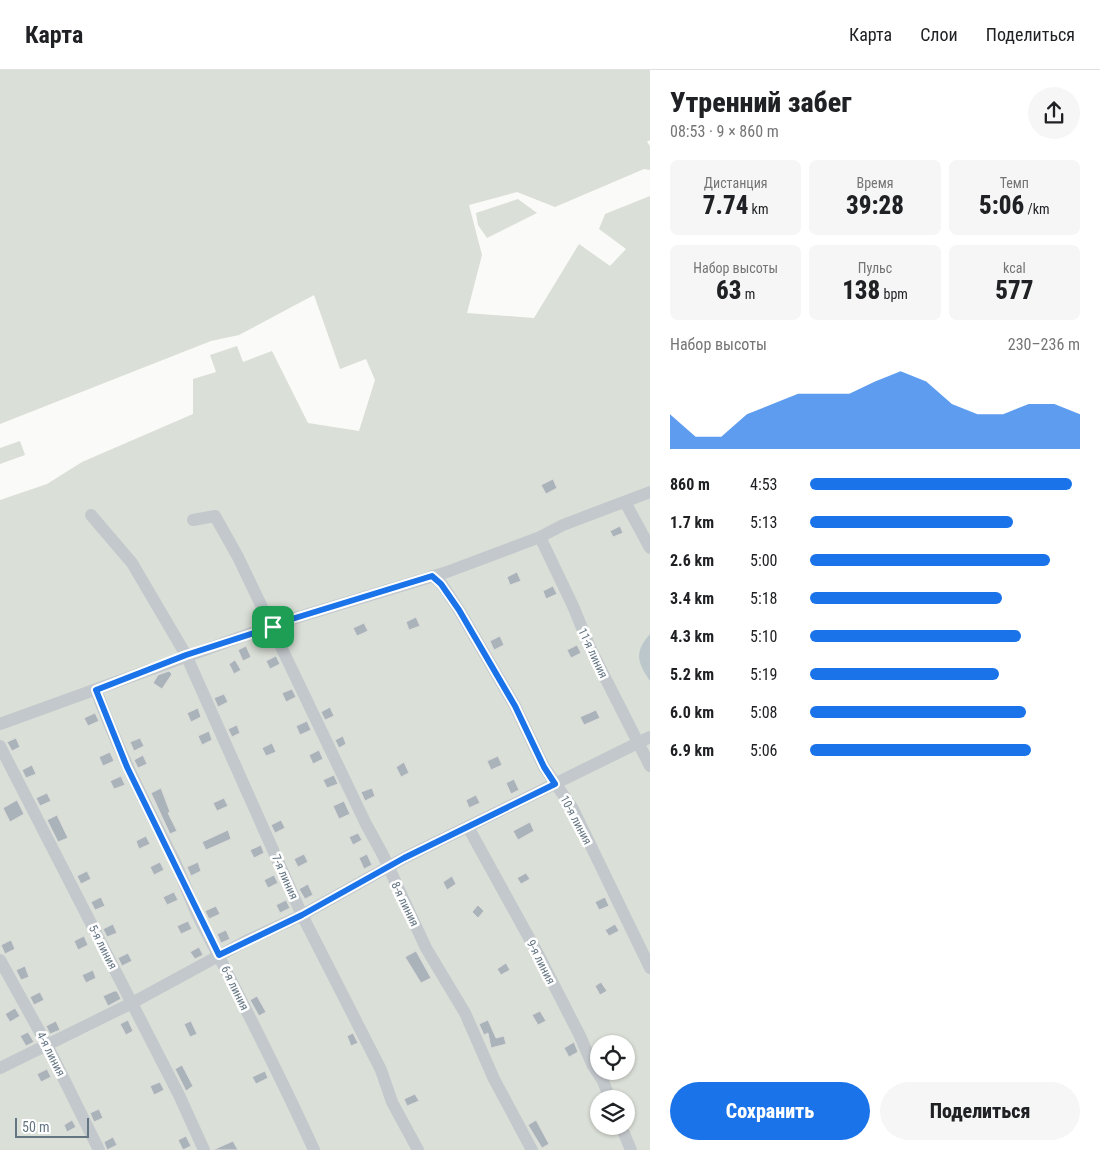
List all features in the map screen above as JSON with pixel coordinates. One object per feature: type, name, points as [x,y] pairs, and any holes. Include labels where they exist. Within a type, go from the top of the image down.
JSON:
[{"type":"street","points":[[0,724],[62,700],[96,690],[186,655],[273,627],[282,622],[432,576],[540,538],[563,525],[650,492]]},
{"type":"street","points":[[625,502],[650,548]]},
{"type":"street","name":"7-я линия","points":[[91,515],[132,563],[186,655],[302,915],[381,1070],[392,1102],[418,1150]]},
{"type":"street","name":"8-я линия","points":[[193,520],[215,516],[238,557],[263,614],[273,627],[426,948],[465,1013],[494,1079],[532,1150]]},
{"type":"street","name":"11-я линия","points":[[540,538],[573,606],[591,650],[644,740],[650,766]]},
{"type":"street","name":"10-я линия","points":[[432,576],[441,584],[459,610],[515,706],[544,767],[572,809],[650,968]]},
{"type":"street","name":"6-я линия","points":[[96,690],[127,767],[290,1096],[314,1150]]},
{"type":"street","points":[[0,1068],[130,1004],[219,955],[302,915],[404,858],[644,740]]},
{"type":"street","name":"5-я линия","points":[[0,746],[31,804],[130,1004],[179,1095],[204,1150]]},
{"type":"street","name":"9-я линия","points":[[468,827],[534,947],[580,1036],[592,1066],[603,1081],[606,1090]]},
{"type":"street","name":"4-я линия","points":[[0,960],[46,1044],[99,1150]]},
{"type":"street","points":[[625,1135],[631,1150]]},
{"type":"shaded area","points":[[0,70],[650,70],[650,140],[647,142],[650,146],[650,170],[644,169],[555,207],[517,192],[469,205],[482,255],[467,313],[534,318],[579,244],[610,266],[626,249],[599,229],[605,214],[650,196],[650,1150],[0,1150],[0,500],[47,484],[82,462],[193,414],[193,379],[216,372],[210,355],[237,346],[243,362],[272,351],[308,423],[359,431],[375,380],[366,359],[340,369],[314,295],[239,335],[211,341],[0,424]]},
{"type":"shaded area","points":[[518,199],[537,213],[487,238],[478,225],[476,213]]},
{"type":"shaded area","points":[[20,441],[25,455],[0,464],[0,448]]},
{"type":"shaded area","points":[[650,634],[650,681],[642,668],[639,657],[641,646]]},
{"type":"building","points":[[553,479],[557,488],[546,494],[541,485]]},
{"type":"building","points":[[620,526],[623,533],[613,537],[610,531]]},
{"type":"building","points":[[517,572],[521,581],[510,585],[507,577]]},
{"type":"building","points":[[553,586],[557,594],[546,599],[543,591]]},
{"type":"building","points":[[416,617],[420,626],[409,630],[406,622]]},
{"type":"building","points":[[364,623],[368,631],[357,636],[353,628]]},
{"type":"building","points":[[500,636],[504,645],[494,650],[490,641]]},
{"type":"building","points":[[577,645],[581,653],[571,658],[567,650]]},
{"type":"building","points":[[246,646],[251,657],[243,661],[238,650]]},
{"type":"building","points":[[276,656],[280,664],[270,669],[266,661]]},
{"type":"building","points":[[235,660],[241,670],[234,674],[229,664]]},
{"type":"building","points":[[169,671],[172,674],[162,689],[153,683],[158,675]]},
{"type":"building","points":[[292,689],[296,697],[286,702],[282,693]]},
{"type":"building","points":[[224,694],[228,702],[218,707],[214,698]]},
{"type":"building","points":[[330,707],[334,716],[325,720],[321,712]]},
{"type":"building","points":[[198,708],[201,717],[191,722],[187,713]]},
{"type":"building","points":[[596,710],[600,718],[584,725],[580,717]]},
{"type":"building","points":[[95,713],[99,721],[88,726],[84,718]]},
{"type":"building","points":[[307,721],[311,730],[300,735],[296,726]]},
{"type":"building","points":[[237,725],[240,733],[232,737],[228,729]]},
{"type":"building","points":[[209,731],[212,740],[202,745],[198,736]]},
{"type":"building","points":[[343,736],[346,744],[339,748],[335,740]]},
{"type":"building","points":[[16,738],[20,747],[12,751],[7,742]]},
{"type":"building","points":[[140,738],[144,746],[134,751],[130,742]]},
{"type":"building","points":[[272,743],[276,752],[266,756],[262,748]]},
{"type":"building","points":[[319,750],[323,759],[313,764],[309,755]]},
{"type":"building","points":[[110,752],[114,761],[103,766],[99,757]]},
{"type":"building","points":[[143,755],[147,764],[138,768],[134,760]]},
{"type":"building","points":[[498,756],[502,765],[491,770],[487,761]]},
{"type":"building","points":[[404,762],[409,773],[401,777],[396,767]]},
{"type":"building","points":[[32,765],[36,774],[26,778],[22,770]]},
{"type":"building","points":[[334,775],[338,784],[327,788],[323,780]]},
{"type":"building","points":[[121,776],[125,785],[114,789],[110,781]]},
{"type":"building","points":[[514,779],[519,790],[511,794],[506,783]]},
{"type":"building","points":[[161,788],[170,812],[168,813],[177,831],[170,834],[151,793]]},
{"type":"building","points":[[372,788],[375,796],[365,801],[361,792]]},
{"type":"building","points":[[47,793],[51,801],[40,806],[36,798]]},
{"type":"building","points":[[476,795],[480,803],[469,808],[466,800]]},
{"type":"building","points":[[224,798],[228,806],[217,811],[213,803]]},
{"type":"building","points":[[17,800],[24,814],[10,822],[3,808]]},
{"type":"building","points":[[344,801],[350,814],[339,819],[333,806]]},
{"type":"building","points":[[57,815],[68,838],[58,842],[47,820]]},
{"type":"building","points":[[281,820],[285,828],[275,833],[271,825]]},
{"type":"building","points":[[530,822],[534,831],[518,840],[513,831]]},
{"type":"building","points":[[228,830],[231,839],[206,850],[202,842]]},
{"type":"building","points":[[358,833],[362,840],[353,845],[349,837]]},
{"type":"building","points":[[146,836],[150,844],[139,849],[136,841]]},
{"type":"building","points":[[261,845],[264,853],[254,858],[250,850]]},
{"type":"building","points":[[304,854],[308,862],[298,867],[294,859]]},
{"type":"building","points":[[367,854],[372,865],[364,869],[359,858]]},
{"type":"building","points":[[160,862],[164,870],[154,875],[150,867]]},
{"type":"building","points":[[198,862],[201,871],[191,876],[187,867]]},
{"type":"building","points":[[87,871],[91,879],[81,884],[77,876]]},
{"type":"building","points":[[526,873],[530,879],[521,884],[517,878]]},
{"type":"building","points":[[274,875],[278,883],[268,888],[264,880]]},
{"type":"building","points":[[452,876],[456,884],[447,890],[443,882]]},
{"type":"building","points":[[308,884],[313,895],[305,899],[299,889]]},
{"type":"building","points":[[174,892],[178,900],[167,905],[163,897]]},
{"type":"building","points":[[101,897],[105,906],[95,910],[91,902]]},
{"type":"building","points":[[605,897],[609,906],[599,910],[595,902]]},
{"type":"building","points":[[286,900],[290,908],[280,913],[276,905]]},
{"type":"building","points":[[478,905],[484,911],[478,918],[472,912]]},
{"type":"building","points":[[216,906],[220,914],[209,919],[205,911]]},
{"type":"building","points":[[188,921],[192,929],[181,934],[177,926]]},
{"type":"building","points":[[113,924],[117,933],[107,937],[103,929]]},
{"type":"building","points":[[615,924],[619,931],[609,936],[605,930]]},
{"type":"building","points":[[226,930],[230,939],[221,943],[217,934]]},
{"type":"building","points":[[84,936],[88,945],[78,950],[74,941]]},
{"type":"building","points":[[11,940],[15,949],[5,954],[1,945]]},
{"type":"building","points":[[199,947],[203,955],[195,959],[190,952]]},
{"type":"building","points":[[416,951],[431,978],[421,983],[405,957]]},
{"type":"building","points":[[128,953],[132,961],[122,966],[118,958]]},
{"type":"building","points":[[506,963],[510,970],[501,975],[497,969]]},
{"type":"building","points":[[25,966],[29,977],[21,980],[16,970]]},
{"type":"building","points":[[93,970],[96,978],[86,983],[82,975]]},
{"type":"building","points":[[601,982],[607,991],[600,995],[595,986]]},
{"type":"building","points":[[117,991],[121,999],[108,1006],[103,996]]},
{"type":"building","points":[[40,992],[44,1000],[34,1005],[30,997]]},
{"type":"building","points":[[257,996],[266,1012],[259,1016],[250,1000]]},
{"type":"building","points":[[15,1008],[20,1016],[10,1022],[5,1014]]},
{"type":"building","points":[[540,1011],[546,1021],[538,1025],[532,1015]]},
{"type":"building","points":[[128,1020],[133,1031],[126,1035],[120,1024]]},
{"type":"building","points":[[488,1020],[496,1038],[504,1036],[506,1044],[491,1048],[488,1033],[484,1035],[479,1024]]},
{"type":"building","points":[[56,1021],[60,1030],[50,1034],[46,1026]]},
{"type":"building","points":[[191,1021],[197,1034],[190,1037],[184,1024]]},
{"type":"building","points":[[28,1032],[34,1042],[26,1046],[20,1036]]},
{"type":"building","points":[[353,1033],[358,1043],[351,1046],[347,1036]]},
{"type":"building","points":[[574,1042],[578,1052],[569,1057],[564,1048]]},
{"type":"building","points":[[182,1065],[193,1086],[186,1091],[175,1069]]},
{"type":"building","points":[[47,1069],[51,1077],[41,1082],[37,1074]]},
{"type":"building","points":[[265,1071],[268,1078],[256,1084],[252,1077]]},
{"type":"building","points":[[160,1082],[164,1090],[154,1095],[150,1086]]},
{"type":"building","points":[[415,1094],[419,1101],[407,1106],[404,1099]]},
{"type":"building","points":[[99,1109],[103,1118],[94,1122],[90,1113]]},
{"type":"building","points":[[72,1120],[76,1127],[67,1132],[64,1125]]},
{"type":"building","points":[[536,1120],[549,1144],[542,1148],[528,1125]]},
{"type":"building","points":[[186,1136],[191,1146],[183,1150],[178,1140]]},
{"type":"building","points":[[113,1137],[117,1145],[107,1150],[104,1142]]},
{"type":"building","points":[[233,1141],[238,1150],[213,1150]]},
{"type":"route","points":[[432,576],[441,584],[459,610],[515,706],[544,767],[555,784],[404,858],[302,915],[219,955],[200,920],[172,855],[142,800],[96,690],[186,655],[273,627],[282,622],[432,576]]}]
